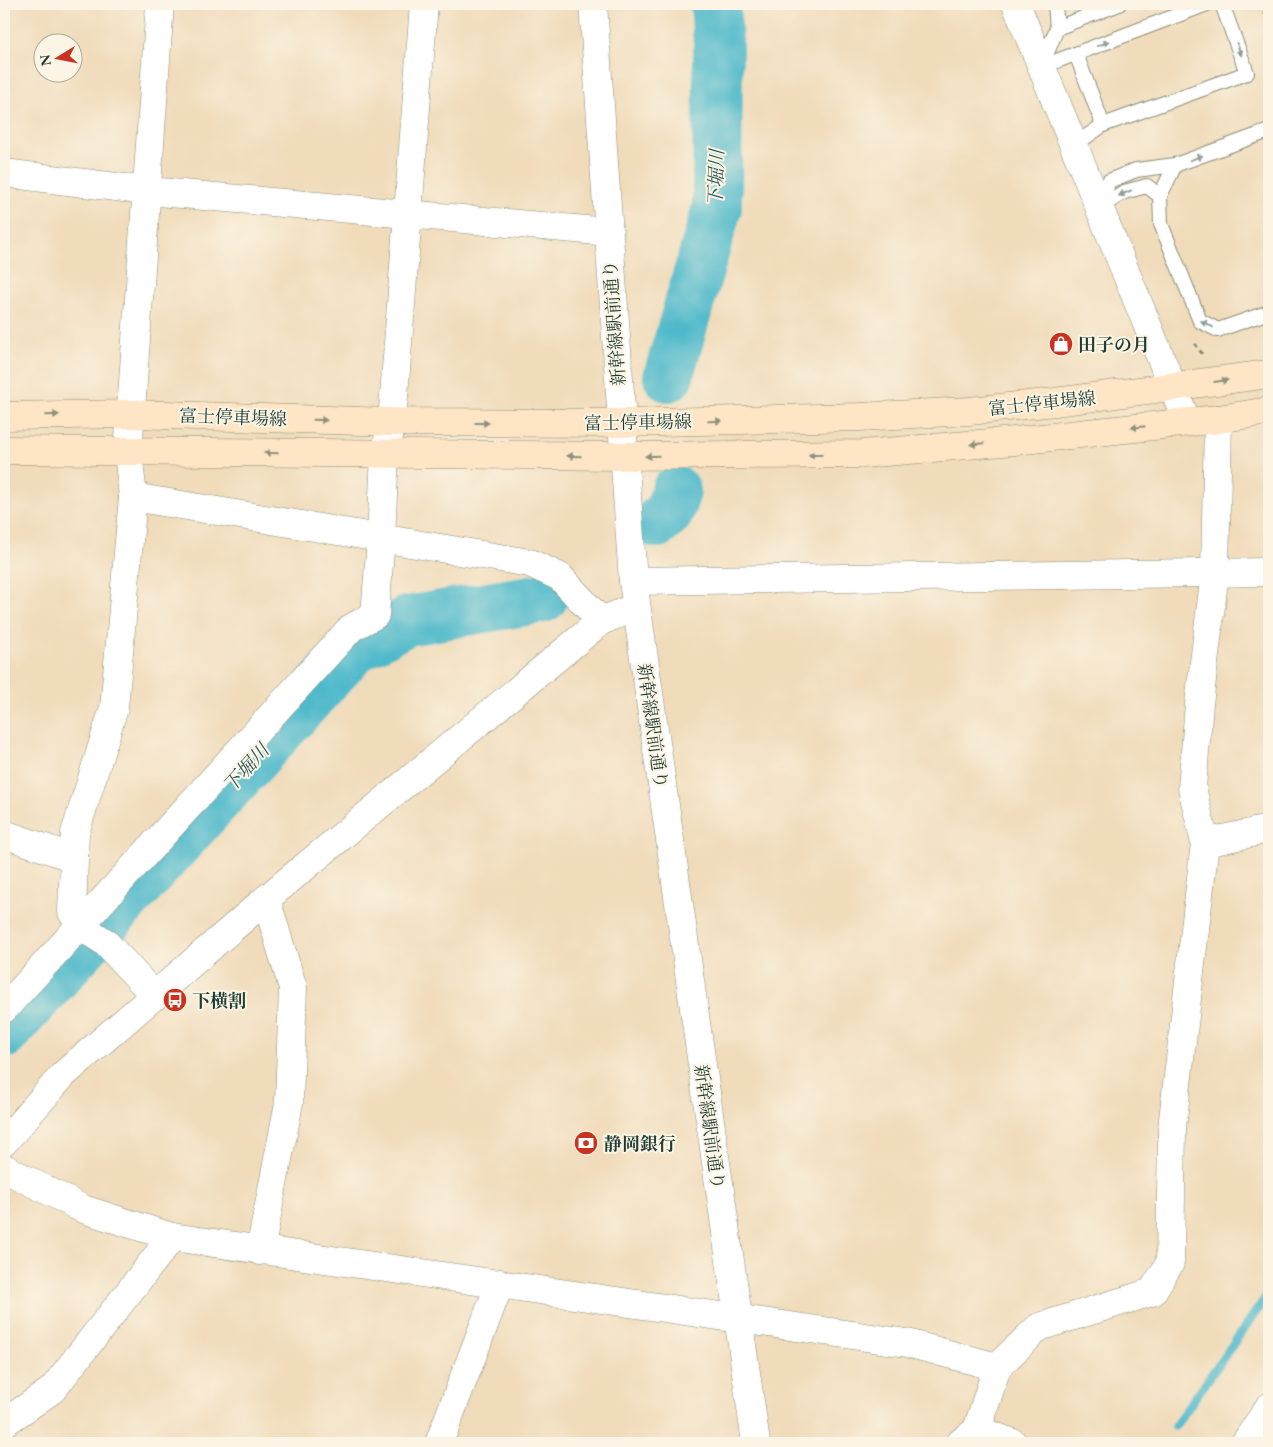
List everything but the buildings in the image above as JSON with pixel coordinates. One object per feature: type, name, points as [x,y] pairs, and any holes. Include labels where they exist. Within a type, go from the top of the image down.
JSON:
[{"type":"main road","name":"富士停車場線","points":[[4,416],[133,414],[392,422],[620,423],[859,417],[969,411],[1172,388],[1269,374]]},
{"type":"main road","name":"富士停車場線","points":[[4,450],[622,456],[862,454],[1014,441],[1218,419],[1269,411]]},
{"type":"street","points":[[155,996],[105,942],[80,926],[72,912],[75,833],[114,708],[134,497],[128,452],[133,414],[160,4]]},
{"type":"street","points":[[4,1009],[351,628],[375,615],[382,538],[385,454],[392,422],[424,4]]},
{"type":"street","name":"新幹線駅前通り","points":[[593,4],[622,456],[634,594],[756,1443]]},
{"type":"street","points":[[1016,4],[1187,422]]},
{"type":"street","points":[[4,173],[148,191],[608,232]]},
{"type":"street","points":[[1013,1443],[968,1437],[997,1367],[1039,1327],[1152,1292],[1170,1263],[1172,1128],[1205,843],[1192,788],[1199,704],[1215,573],[1218,419]]},
{"type":"street","points":[[134,497],[530,563],[560,577],[601,621]]},
{"type":"street","points":[[4,1142],[64,1074],[266,900],[634,594],[1269,572]]},
{"type":"street","points":[[1205,843],[1269,829]]},
{"type":"street","points":[[4,834],[74,858]]},
{"type":"street","points":[[260,1251],[289,1103],[293,988],[266,900]]},
{"type":"street","points":[[4,1168],[83,1209],[172,1237],[260,1251],[738,1317],[907,1343],[997,1367]]},
{"type":"street","points":[[4,1422],[52,1390],[172,1237]]},
{"type":"street","points":[[439,1443],[500,1283]]},
{"type":"street","points":[[1245,1443],[1269,1408]]},
{"type":"street","points":[[4,1439],[7,1443]]},
{"type":"lane","points":[[1041,67],[1057,28],[1055,4]]},
{"type":"lane","points":[[1057,28],[1119,4]]},
{"type":"lane","points":[[1041,67],[1207,4]]},
{"type":"lane","points":[[1073,146],[1103,124],[1247,73],[1222,4]]},
{"type":"lane","points":[[1076,54],[1103,124]]},
{"type":"lane","points":[[1099,208],[1109,181],[1136,170],[1175,165],[1269,131]]},
{"type":"lane","points":[[1175,165],[1160,196],[1162,224],[1200,321],[1218,330],[1269,312]]},
{"type":"lane","points":[[1099,208],[1124,192],[1147,186],[1160,196]]},
{"type":"path","points":[[1262,4],[1269,24]]},
{"type":"waterway","name":"下堀川","points":[[668,377],[717,208],[718,42],[715,4]]},
{"type":"waterway","name":"下堀川","points":[[657,523],[669,512],[676,491]]},
{"type":"waterway","name":"下堀川","points":[[4,1034],[354,649],[407,621],[543,598]]},
{"type":"waterway","points":[[1175,1426],[1269,1293]]},
{"type":"place","name":"田子の月","points":[[1061,344]]},
{"type":"place","name":"下横割","points":[[175,1000]]},
{"type":"place","name":"静岡銀行","points":[[586,1143]]}]
